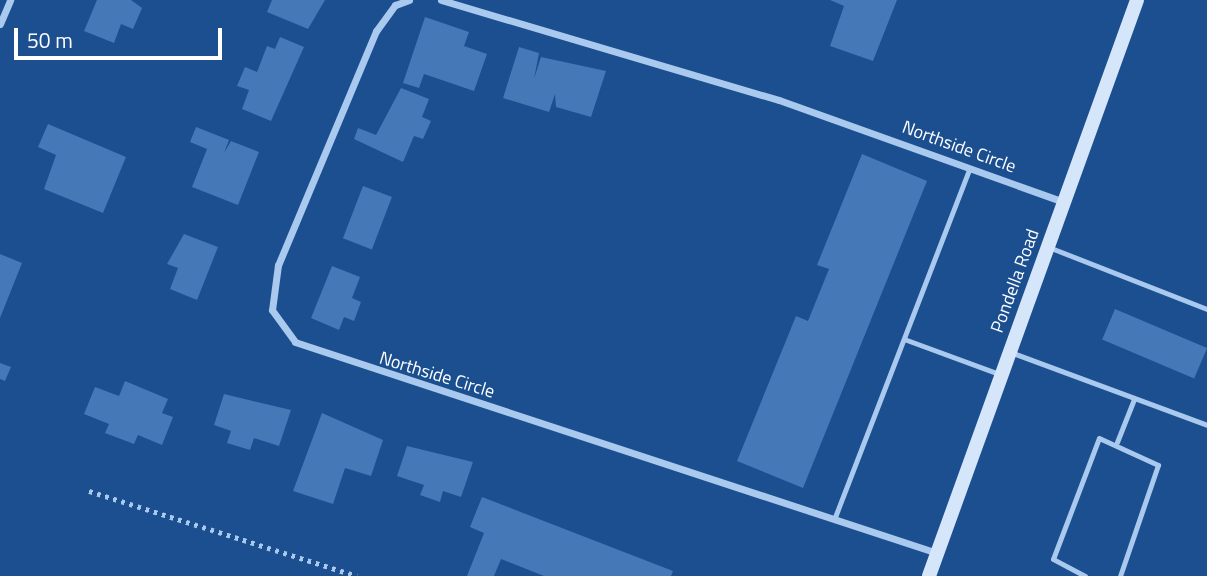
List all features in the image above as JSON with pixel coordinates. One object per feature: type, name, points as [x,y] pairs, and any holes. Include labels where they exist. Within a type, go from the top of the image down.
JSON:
[{"type":"main road","name":"Pondella Road","points":[[929,576],[1138,0]]},
{"type":"street","points":[[0,24],[10,0]]},
{"type":"street","name":"Northside Circle","points":[[409,0],[395,5],[376,32],[278,265],[272,310],[295,342],[835,517],[937,554]]},
{"type":"street","name":"Northside Circle","points":[[441,0],[779,100],[1064,202]]},
{"type":"lane","points":[[835,517],[970,168]]},
{"type":"lane","points":[[1048,246],[1207,309]]},
{"type":"lane","points":[[904,339],[1002,375]]},
{"type":"lane","points":[[1010,352],[1206,423]]},
{"type":"lane","points":[[1117,442],[1134,398]]},
{"type":"lane","points":[[1085,576],[1055,565],[1053,559],[1093,441],[1117,442],[1158,465],[1120,576]]},
{"type":"path","points":[[89,491],[357,576]]},
{"type":"building","points":[[97,0],[131,0],[142,8],[133,29],[121,24],[114,43],[84,31]]},
{"type":"building","points":[[272,0],[325,0],[308,29],[267,12]]},
{"type":"building","points":[[830,0],[897,0],[873,61],[830,46],[844,6]]},
{"type":"building","points":[[425,17],[469,32],[464,46],[487,54],[474,91],[424,74],[419,88],[403,83]]},
{"type":"building","points":[[280,37],[304,47],[271,121],[242,109],[249,90],[237,86],[245,67],[257,72],[267,46],[275,49]]},
{"type":"building","points":[[519,47],[539,53],[534,79],[541,57],[606,71],[591,117],[556,107],[555,94],[549,112],[503,98]]},
{"type":"building","points":[[401,88],[429,99],[422,117],[431,121],[423,139],[414,136],[403,162],[354,139],[358,128],[376,135]]},
{"type":"building","points":[[48,124],[126,157],[103,213],[44,189],[56,155],[38,147]]},
{"type":"building","points":[[196,127],[229,140],[224,153],[231,141],[259,152],[238,205],[192,187],[207,149],[190,142]]},
{"type":"building","points":[[862,154],[927,181],[803,488],[737,461],[796,316],[808,321],[829,269],[817,265]]},
{"type":"building","points":[[363,186],[392,197],[372,249],[343,238]]},
{"type":"building","points":[[184,234],[218,247],[197,300],[170,289],[178,268],[167,264]]},
{"type":"building","points":[[0,254],[22,263],[0,318]]},
{"type":"building","points":[[332,266],[360,277],[352,298],[361,302],[354,321],[344,317],[339,330],[311,318]]},
{"type":"building","points":[[1115,309],[1207,348],[1194,378],[1102,339]]},
{"type":"building","points":[[0,363],[11,367],[5,381],[0,379]]},
{"type":"building","points":[[125,381],[168,399],[162,413],[173,417],[162,445],[138,435],[134,444],[105,433],[109,424],[84,414],[95,387],[119,396]]},
{"type":"building","points":[[224,394],[291,410],[279,446],[254,438],[250,450],[227,443],[231,431],[214,425]]},
{"type":"building","points":[[322,413],[383,440],[371,476],[345,468],[333,504],[293,491]]},
{"type":"building","points":[[407,446],[473,462],[461,497],[443,491],[440,502],[420,495],[424,485],[397,476]]},
{"type":"building","points":[[482,497],[673,571],[671,576],[544,576],[501,559],[494,576],[467,576],[484,533],[470,527]]}]
